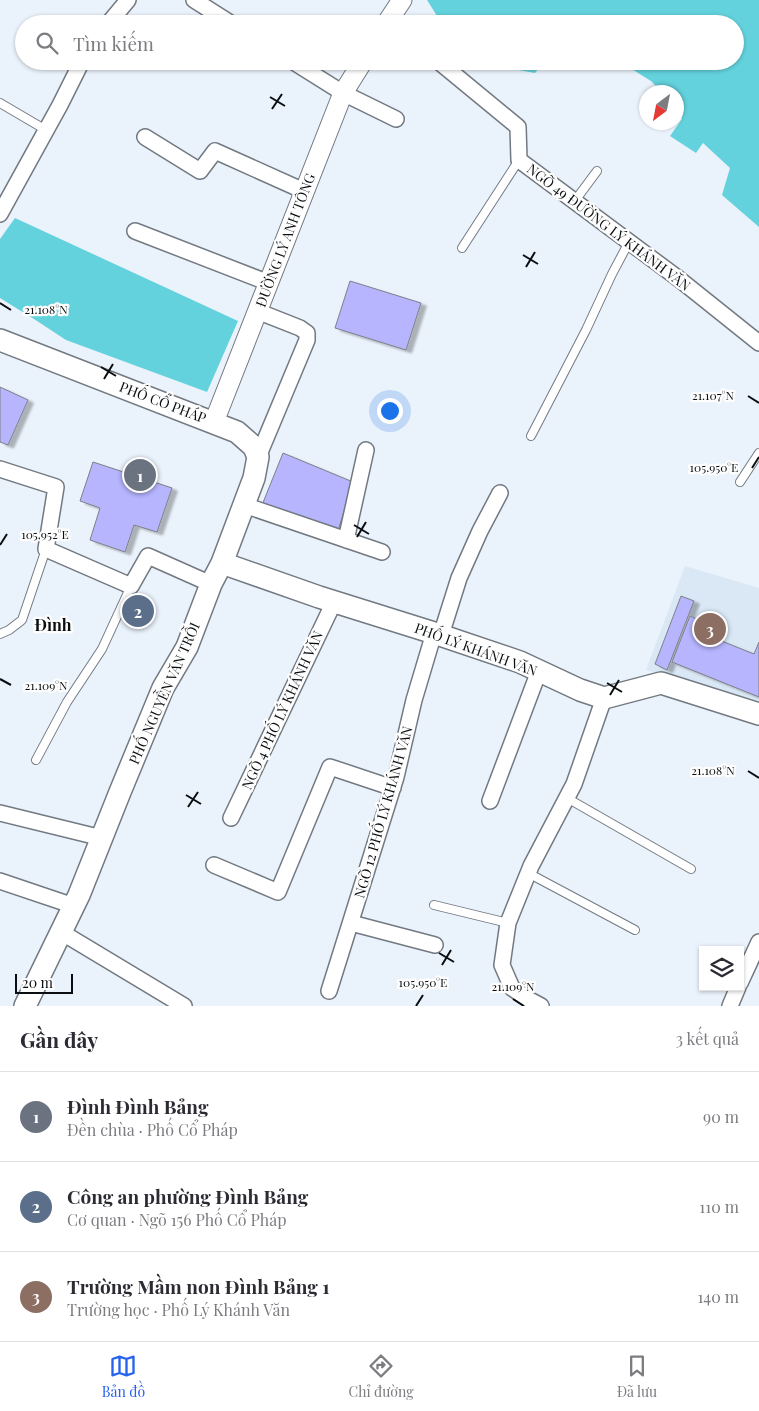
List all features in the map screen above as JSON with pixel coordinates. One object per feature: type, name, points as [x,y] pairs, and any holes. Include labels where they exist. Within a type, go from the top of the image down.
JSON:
[{"type":"main road","name":"PHỐ CỔ PHÁP","points":[[0,340],[214,422]]},
{"type":"main road","points":[[214,422],[237,432],[254,447],[258,458]]},
{"type":"main road","name":"PHỐ NGUYỄN VĂN TRỖI","points":[[25,1006],[74,906],[164,688],[187,647],[244,505],[254,478],[258,458]]},
{"type":"main road","name":"PHỐ LÝ KHÁNH VĂN","points":[[222,563],[334,602],[520,662],[580,690],[604,698]]},
{"type":"main road","points":[[604,698],[661,683],[759,714]]},
{"type":"street","points":[[116,15],[128,0]]},
{"type":"street","points":[[194,0],[218,15]]},
{"type":"street","points":[[0,214],[77,70]]},
{"type":"street","points":[[306,70],[343,93],[396,119]]},
{"type":"street","name":"ĐƯỜNG LÝ ANH TÔNG","points":[[214,422],[343,93],[357,70]]},
{"type":"street","name":"NGÕ 49 ĐƯỜNG LÝ KHÁNH VĂN","points":[[449,70],[518,127],[519,160],[679,279],[759,343]]},
{"type":"street","points":[[144,137],[200,171],[215,151],[304,191]]},
{"type":"street","points":[[135,231],[268,282]]},
{"type":"street","points":[[257,312],[300,328],[306,333],[307,340],[258,458]]},
{"type":"street","points":[[346,540],[366,450]]},
{"type":"street","points":[[0,469],[56,487],[46,549],[131,586],[148,556],[211,584]]},
{"type":"street","name":"NGÕ 12 PHỐ LÝ KHÁNH VĂN","points":[[329,991],[393,788],[414,700],[458,578],[500,493]]},
{"type":"street","points":[[244,505],[382,552]]},
{"type":"street","name":"NGÕ 4 PHỐ LÝ KHÁNH VĂN","points":[[231,818],[334,602]]},
{"type":"street","points":[[490,801],[539,671]]},
{"type":"street","points":[[541,1006],[528,1000],[512,988],[502,966],[508,923],[528,873],[574,784],[604,698]]},
{"type":"street","points":[[214,865],[278,892],[330,767],[393,788]]},
{"type":"street","points":[[0,812],[102,838]]},
{"type":"street","points":[[0,881],[74,906]]},
{"type":"street","points":[[350,923],[435,946]]},
{"type":"street","points":[[61,932],[184,1006]]},
{"type":"street","points":[[744,974],[759,942]]},
{"type":"street","points":[[730,1006],[736,991]]},
{"type":"lane","points":[[0,103],[46,130]]},
{"type":"lane","points":[[462,248],[519,160]]},
{"type":"lane","points":[[574,202],[597,171]]},
{"type":"lane","points":[[531,436],[588,328],[612,274],[629,242]]},
{"type":"lane","points":[[740,482],[759,453]]},
{"type":"lane","points":[[0,634],[22,620],[46,549]]},
{"type":"lane","points":[[36,760],[67,702],[102,649],[131,586]]},
{"type":"lane","points":[[567,798],[691,869]]},
{"type":"lane","points":[[528,873],[635,930]]},
{"type":"lane","points":[[434,905],[508,923]]},
{"type":"shaded area","points":[[685,566],[759,588],[759,706],[646,670]]},
{"type":"water","points":[[427,0],[759,0],[759,227],[722,195],[730,168],[703,143],[696,153],[670,136],[674,130],[684,130],[684,85],[655,85],[633,70],[744,70],[744,15],[436,15]]},
{"type":"water","points":[[519,70],[538,70],[535,73]]},
{"type":"water","points":[[15,218],[238,321],[207,392],[66,340],[0,298],[0,239]]},
{"type":"building","points":[[350,281],[421,303],[406,350],[335,328]]},
{"type":"building","points":[[0,387],[28,400],[8,445],[0,442]]},
{"type":"building","points":[[283,453],[353,482],[338,531],[262,505]]},
{"type":"building","points":[[93,462],[172,488],[157,532],[134,525],[125,552],[90,540],[100,508],[80,501]]},
{"type":"building","points":[[681,596],[694,601],[667,670],[655,664]]},
{"type":"building","points":[[690,616],[713,626],[709,636],[754,654],[759,642],[759,697],[672,662]]},
{"type":"place","name":"Đình Đình Bảng","points":[[140,475]]},
{"type":"place","name":"Công an phường Đình Bảng","points":[[138,611]]},
{"type":"place","name":"Trường Mầm non Đình Bảng 1","points":[[710,629]]},
{"type":"district","name":"Đình","points":[[53,624]]}]
